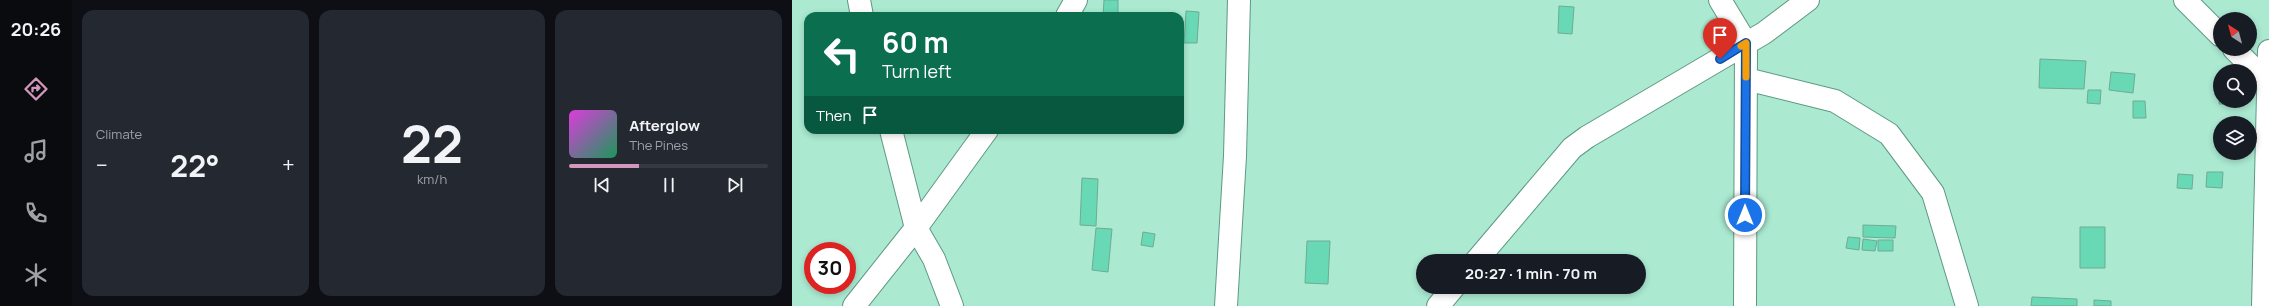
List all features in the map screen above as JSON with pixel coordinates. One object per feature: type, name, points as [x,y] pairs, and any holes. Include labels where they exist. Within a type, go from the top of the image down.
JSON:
[{"type":"street","points":[[858,0],[861,12]]},
{"type":"street","points":[[1069,12],[1076,0]]},
{"type":"street","points":[[1226,306],[1236,156],[1239,0]]},
{"type":"street","points":[[1720,0],[1746,43],[1745,306]]},
{"type":"street","points":[[1482,254],[1572,148],[1587,136],[1764,33],[1808,0]]},
{"type":"street","points":[[2185,0],[2213,28]]},
{"type":"street","points":[[2262,306],[2269,51]]},
{"type":"street","points":[[2241,56],[2268,83]]},
{"type":"street","points":[[1746,79],[1835,101],[1889,134],[1933,193],[1967,306]]},
{"type":"street","points":[[892,134],[916,228],[934,259],[952,306]]},
{"type":"street","points":[[854,306],[916,228],[984,134]]},
{"type":"street","points":[[1438,306],[1448,294]]},
{"type":"building","points":[[1104,0],[1118,0],[1118,12],[1103,12]]},
{"type":"building","points":[[1559,6],[1574,7],[1572,34],[1558,33]]},
{"type":"building","points":[[1186,11],[1199,12],[1197,43],[1184,43]]},
{"type":"building","points":[[2040,59],[2086,61],[2084,89],[2039,88]]},
{"type":"building","points":[[2111,72],[2135,74],[2133,93],[2109,90]]},
{"type":"building","points":[[2088,90],[2101,90],[2100,104],[2087,103]]},
{"type":"building","points":[[2133,101],[2145,101],[2146,118],[2133,118]]},
{"type":"building","points":[[2207,172],[2223,172],[2222,188],[2206,187]]},
{"type":"building","points":[[2178,174],[2193,175],[2192,189],[2177,188]]},
{"type":"building","points":[[1082,178],[1098,179],[1096,226],[1080,225]]},
{"type":"building","points":[[1863,225],[1896,226],[1895,238],[1863,237]]},
{"type":"building","points":[[2080,227],[2105,227],[2105,268],[2080,268]]},
{"type":"building","points":[[1096,228],[1112,229],[1108,272],[1092,270]]},
{"type":"building","points":[[1143,232],[1155,234],[1153,247],[1141,245]]},
{"type":"building","points":[[1848,237],[1860,238],[1859,250],[1846,248]]},
{"type":"building","points":[[1863,239],[1877,241],[1875,251],[1862,250]]},
{"type":"building","points":[[1878,240],[1893,240],[1893,251],[1878,251]]},
{"type":"building","points":[[1307,241],[1330,241],[1328,284],[1305,283]]},
{"type":"building","points":[[2032,297],[2077,299],[2077,306],[2031,306]]},
{"type":"building","points":[[2094,300],[2111,301],[2111,306],[2094,306]]},
{"type":"slow traffic","points":[[1741,46],[1746,43],[1746,77]]},
{"type":"route","points":[[1720,59],[1746,43],[1745,215]]}]
